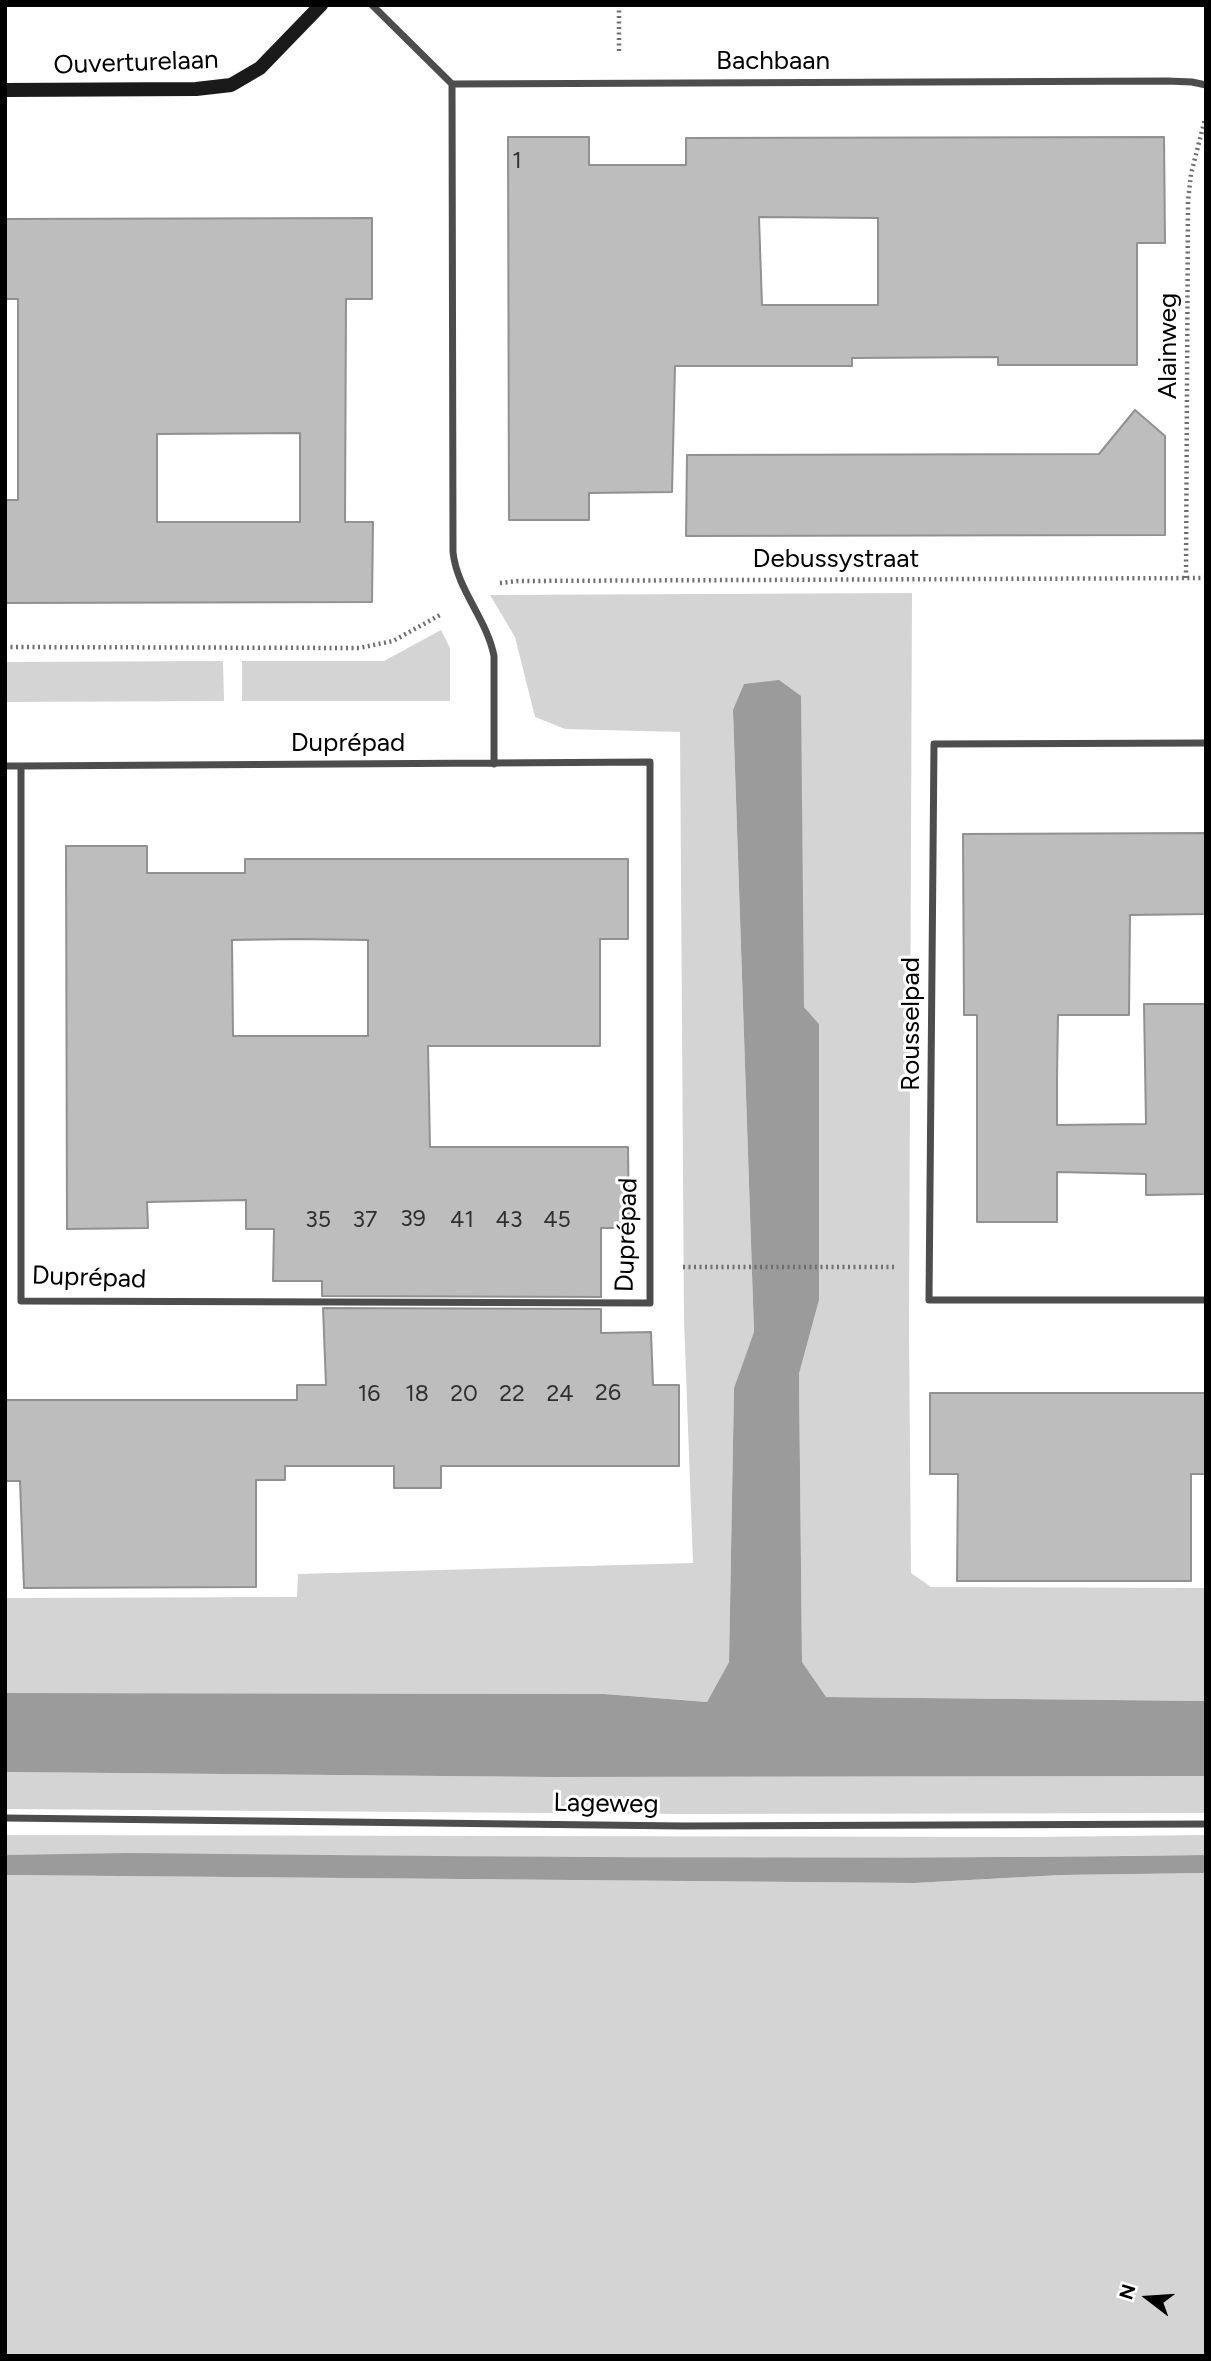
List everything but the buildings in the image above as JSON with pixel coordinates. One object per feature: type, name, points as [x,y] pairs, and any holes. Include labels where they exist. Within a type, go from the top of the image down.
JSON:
[{"type":"street","name":"Ouverturelaan","points":[[5,90],[197,89],[231,85],[260,68],[321,5]]},
{"type":"street","points":[[372,5],[452,84],[453,552],[458,577],[491,642],[494,656],[494,764]]},
{"type":"street","name":"Bachbaan","points":[[452,84],[1167,81],[1206,85]]},
{"type":"street","name":"Rousselpad","points":[[1206,743],[934,744],[929,1300],[1206,1300]]},
{"type":"street","name":"Duprépad","points":[[5,766],[650,762],[650,1303],[21,1301],[21,766]]},
{"type":"street","name":"Lageweg","points":[[5,1818],[682,1826],[1206,1824]]},
{"type":"path","points":[[618,83],[619,5]]},
{"type":"path","name":"Alainweg","points":[[1186,578],[1188,201],[1191,174],[1206,115]]},
{"type":"path","name":"Debussystraat","points":[[470,598],[492,586],[518,580],[1206,578]]},
{"type":"path","points":[[5,647],[359,648],[393,641],[470,598]]},
{"type":"path","points":[[722,1267],[930,1267]]},
{"type":"shaded area","points":[[912,593],[909,1327],[911,1573],[931,1587],[1206,1588],[1206,1701],[825,1697],[802,1662],[799,1374],[819,1300],[819,1024],[804,1007],[733,711],[754,1333],[734,1388],[729,1662],[707,1702],[604,1694],[5,1693],[5,1598],[297,1597],[298,1574],[693,1563],[684,1320],[680,732],[565,729],[535,717],[515,637],[490,595]]},
{"type":"shaded area","points":[[441,630],[450,648],[450,701],[242,701],[242,661],[384,661]]},
{"type":"shaded area","points":[[223,661],[224,701],[5,702],[5,662]]},
{"type":"shaded area","points":[[779,680],[801,696],[804,1007],[819,1024],[819,1300],[799,1374],[802,1662],[826,1697],[1206,1701],[1206,1776],[551,1777],[5,1772],[5,1693],[604,1694],[707,1702],[729,1662],[734,1388],[754,1332],[733,710],[744,684]]},
{"type":"shaded area","points":[[5,1772],[551,1777],[1206,1776],[1206,1813],[683,1814],[5,1809]]},
{"type":"shaded area","points":[[5,1835],[1206,1835],[1206,1855],[578,1858],[5,1855]]},
{"type":"shaded area","points":[[129,1853],[668,1857],[1206,1855],[1206,1873],[1061,1875],[914,1883],[5,1875],[5,1855]]},
{"type":"shaded area","points":[[1206,1873],[1206,2356],[5,2356],[5,1875],[914,1883],[1061,1875]]}]
